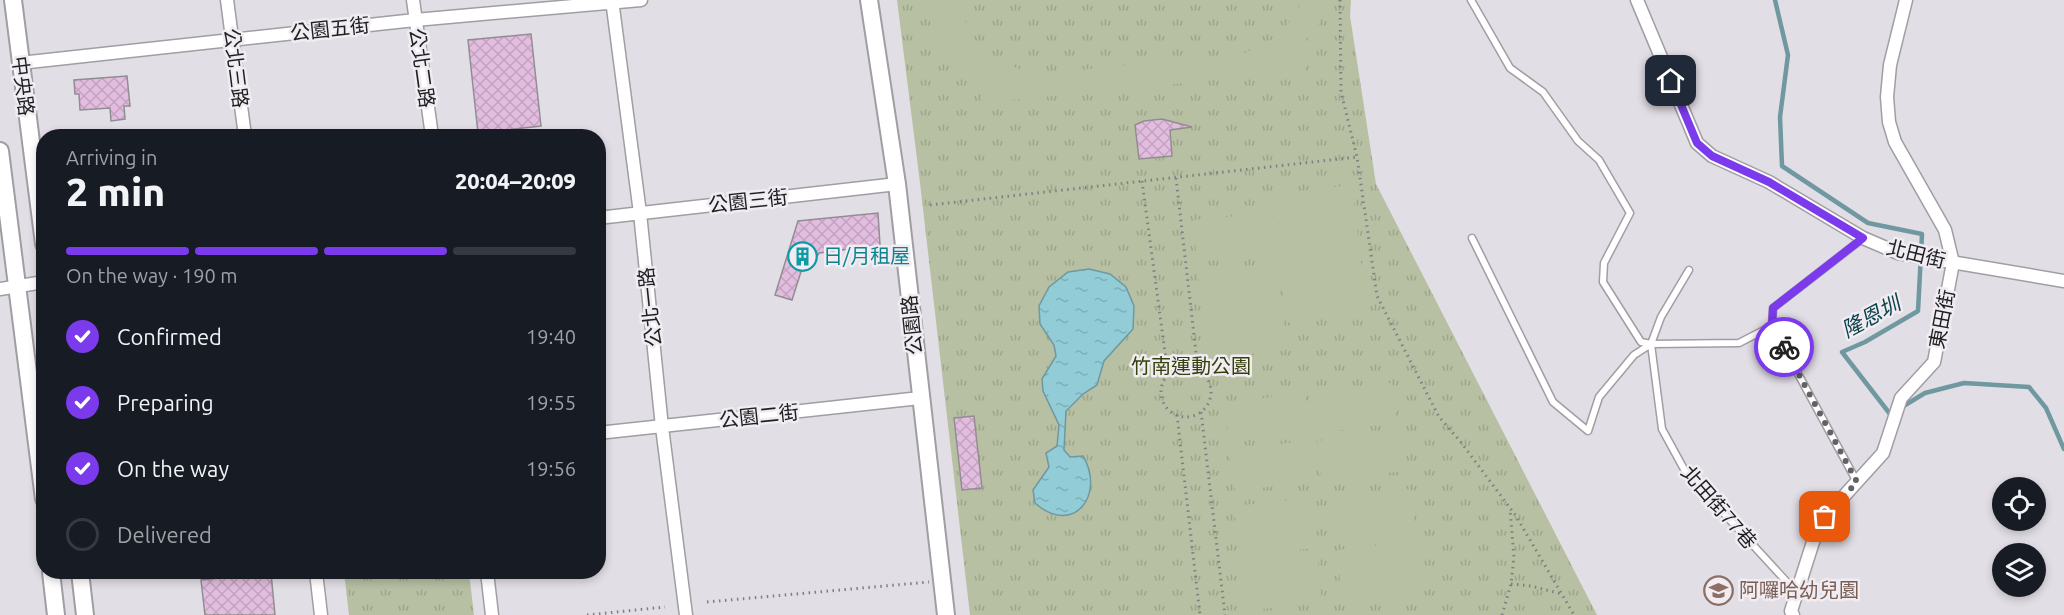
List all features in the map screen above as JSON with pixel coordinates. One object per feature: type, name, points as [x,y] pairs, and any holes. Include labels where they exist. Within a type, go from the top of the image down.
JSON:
[{"type":"street","name":"中央路","points":[[13,0],[36,184]]},
{"type":"street","name":"公北三路","points":[[227,0],[243,129]]},
{"type":"street","name":"公北二路","points":[[413,0],[431,129]]},
{"type":"street","name":"公園五街","points":[[20,63],[415,20],[641,0]]},
{"type":"street","name":"公園路","points":[[870,0],[897,184],[946,615]]},
{"type":"street","name":"北田街","points":[[1637,0],[1697,143],[1712,156],[1769,182],[1863,238],[1898,253],[2064,281]]},
{"type":"street","points":[[1906,0],[1890,65],[1887,97],[1889,122],[1894,142],[1945,230],[1953,263]]},
{"type":"street","name":"公北一路","points":[[612,1],[640,213],[662,427],[686,615]]},
{"type":"street","points":[[0,151],[8,288],[36,456]]},
{"type":"street","name":"公園三街","points":[[606,217],[897,184]]},
{"type":"street","name":"東田街","points":[[1857,482],[1883,453],[1901,398],[1934,362],[1953,263]]},
{"type":"street","points":[[8,288],[36,283]]},
{"type":"street","name":"公園二街","points":[[606,432],[920,398]]},
{"type":"street","points":[[1790,614],[1813,542],[1825,517],[1857,482]]},
{"type":"street","points":[[52,579],[56,615]]},
{"type":"street","points":[[81,579],[85,615]]},
{"type":"street","points":[[317,579],[321,615]]},
{"type":"street","points":[[488,579],[492,615]]},
{"type":"lane","points":[[1471,0],[1510,68],[1543,92],[1578,141],[1599,160],[1630,213],[1604,262],[1603,282],[1641,342],[1651,344],[1739,343],[1772,326]]},
{"type":"lane","points":[[1472,238],[1553,402],[1588,431],[1599,397],[1634,355],[1651,344],[1661,317],[1689,270]]},
{"type":"lane","points":[[1857,482],[1772,326],[1773,308],[1863,238]]},
{"type":"lane","name":"北田街77巷","points":[[1651,344],[1662,429],[1685,471],[1797,593]]},
{"type":"path","points":[[1340,0],[1341,92],[1357,157],[1377,296],[1439,417],[1510,507],[1574,615]]},
{"type":"path","points":[[930,205],[1357,157]]},
{"type":"path","points":[[1176,178],[1198,370],[1209,382],[1211,390],[1206,406],[1201,412],[1193,416],[1177,415],[1170,411],[1162,398],[1163,382],[1168,375],[1182,367],[1198,370]]},
{"type":"path","points":[[1142,181],[1168,375]]},
{"type":"path","points":[[1201,412],[1225,615]]},
{"type":"path","points":[[1177,415],[1200,615]]},
{"type":"path","points":[[1502,615],[1511,584],[1514,557],[1510,507]]},
{"type":"path","points":[[707,602],[941,581]]},
{"type":"path","points":[[1511,584],[1531,586],[1563,594]]},
{"type":"path","points":[[587,615],[665,607]]},
{"type":"green space","name":"竹南運動公園","points":[[897,0],[1351,0],[1350,16],[1376,184],[1597,615],[970,615]]},
{"type":"green space","points":[[925,0],[961,0],[969,31],[986,52],[1010,65],[1040,74],[1245,53],[1277,37],[1298,12],[1301,0],[1328,0],[1319,24],[1304,42],[1306,71],[982,103],[979,83],[943,47],[931,25]]},
{"type":"green space","points":[[1352,185],[1367,313],[1286,323],[1271,195]]},
{"type":"green space","points":[[1272,213],[1276,254],[1197,262],[1193,220]]},
{"type":"green space","points":[[1276,267],[1286,350],[1207,359],[1198,276]]},
{"type":"green space","points":[[1392,383],[1397,423],[1317,433],[1312,393]]},
{"type":"green space","points":[[1305,393],[1310,432],[1229,442],[1224,403]]},
{"type":"green space","points":[[1398,431],[1403,471],[1322,481],[1317,441]]},
{"type":"green space","points":[[1311,440],[1316,481],[1235,491],[1230,451]]},
{"type":"green space","points":[[1411,489],[1416,535],[1337,544],[1332,498]]},
{"type":"green space","points":[[1312,498],[1316,548],[1239,555],[1234,506]]},
{"type":"green space","points":[[1417,541],[1423,593],[1342,601],[1337,550]]},
{"type":"green space","points":[[1317,552],[1322,603],[1243,611],[1238,560]]},
{"type":"green space","points":[[345,579],[470,579],[474,615],[349,615]]},
{"type":"water","points":[[1089,269],[1110,274],[1126,287],[1134,306],[1133,329],[1104,361],[1097,385],[1083,394],[1066,411],[1064,450],[1070,457],[1083,456],[1091,485],[1082,507],[1073,513],[1062,515],[1049,512],[1035,503],[1033,490],[1049,467],[1046,453],[1057,446],[1059,425],[1043,391],[1042,379],[1056,356],[1054,345],[1040,324],[1039,306],[1049,287],[1068,272]]},
{"type":"building","points":[[531,34],[541,126],[478,129],[468,40]]},
{"type":"building","points":[[127,76],[130,106],[124,106],[125,119],[111,121],[110,108],[80,110],[79,94],[75,94],[74,80]]},
{"type":"building","points":[[1162,119],[1192,127],[1170,130],[1172,156],[1139,159],[1135,125],[1144,121]]},
{"type":"building","name":"日/月租屋","points":[[878,213],[880,245],[819,253],[813,263],[805,259],[792,300],[775,295],[798,221]]},
{"type":"building","points":[[974,416],[982,488],[962,490],[954,418]]},
{"type":"building","points":[[272,579],[275,615],[205,615],[201,580]]},
{"type":"waterway","name":"隆恩圳","points":[[1775,0],[1788,55],[1780,117],[1782,166],[1868,223],[1922,234],[1918,311],[1865,342],[1842,352],[1890,414],[1894,412]]},
{"type":"waterway","name":"隆恩圳","points":[[1902,407],[1925,393],[1964,383],[2029,387],[2046,408],[2064,449]]},
{"type":"way so far","points":[[1784,347],[1857,482],[1825,517]]},
{"type":"place","name":"日/月租屋","points":[[802,256]]},
{"type":"place","name":"阿囉哈幼兒園","points":[[1718,590]]},
{"type":"route","points":[[1671,81],[1697,143],[1712,156],[1769,182],[1863,238],[1773,308],[1772,326],[1784,347]]}]
